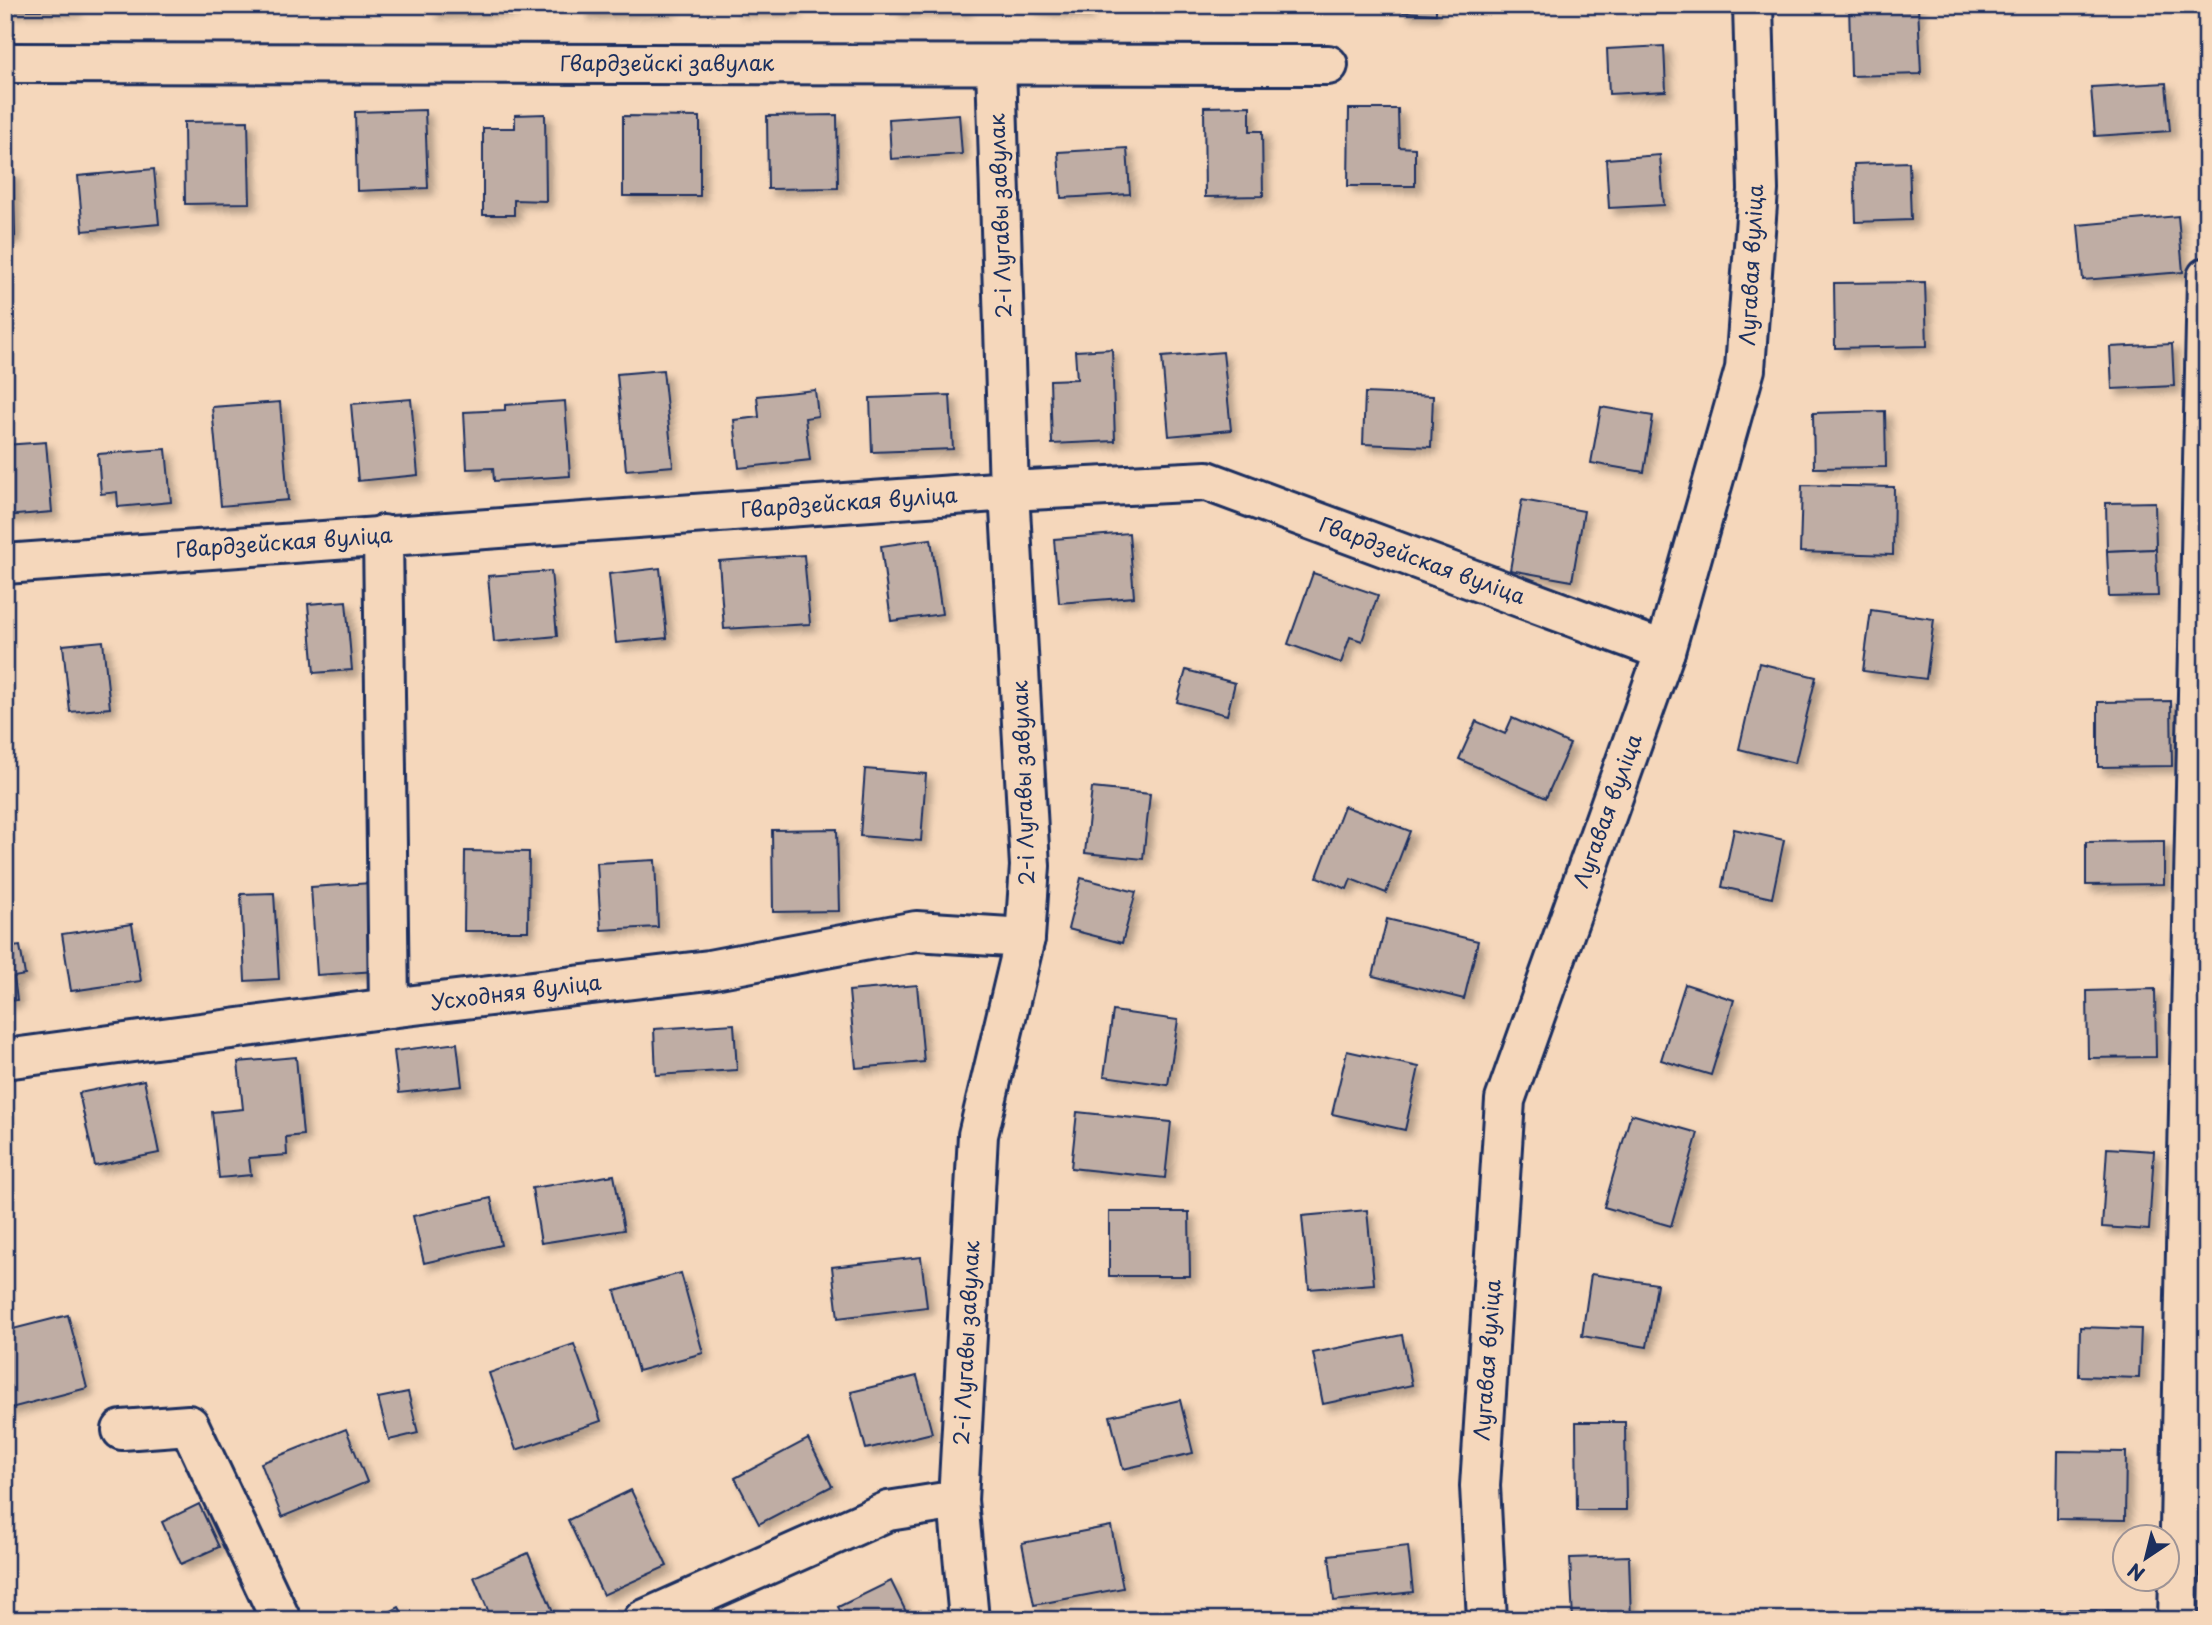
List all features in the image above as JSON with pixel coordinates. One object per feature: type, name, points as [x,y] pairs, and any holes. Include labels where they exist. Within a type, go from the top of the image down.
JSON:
[{"type":"street","name":"Лугавая вуліца","points":[[1486,1620],[1480,1486],[1505,1100],[1665,651],[1745,369],[1758,190],[1753,5]]},
{"type":"street","name":"Гвардзейскі завулак","points":[[5,64],[1328,65]]},
{"type":"street","name":"2-і Лугавы завулак","points":[[969,1620],[958,1500],[978,1135],[1026,938],[1030,866],[1009,491],[996,65]]},
{"type":"street","points":[[2178,1620],[2207,277]]},
{"type":"street","name":"Гвардзейская вуліца","points":[[5,565],[1009,491],[1207,481],[1665,651]]},
{"type":"street","points":[[383,536],[389,1008]]},
{"type":"street","name":"Усходняя вуліца","points":[[5,1059],[389,1008],[709,970],[916,931],[1026,938]]},
{"type":"street","points":[[122,1430],[189,1425],[281,1620]]},
{"type":"street","points":[[643,1620],[888,1511],[958,1500]]},
{"type":"building","points":[[5,5],[75,5],[75,10],[5,10]]},
{"type":"building","points":[[432,5],[510,5],[511,9],[432,13]]},
{"type":"building","points":[[583,5],[670,5],[670,9],[583,13]]},
{"type":"building","points":[[736,5],[794,5],[794,10],[736,10]]},
{"type":"building","points":[[895,5],[966,5],[966,9],[895,10]]},
{"type":"building","points":[[1033,5],[1086,5],[1086,13],[1032,8]]},
{"type":"building","points":[[1403,5],[1436,5],[1436,14],[1403,12]]},
{"type":"building","points":[[1849,5],[1918,5],[1921,74],[1851,76]]},
{"type":"building","points":[[1664,46],[1666,91],[1609,94],[1607,49]]},
{"type":"building","points":[[2166,83],[2170,131],[2095,136],[2091,87]]},
{"type":"building","points":[[1250,106],[1250,131],[1262,131],[1263,196],[1205,197],[1204,107]]},
{"type":"building","points":[[1349,109],[1398,109],[1399,147],[1415,148],[1415,186],[1348,186]]},
{"type":"building","points":[[425,110],[428,188],[357,191],[355,112]]},
{"type":"building","points":[[545,114],[546,201],[514,200],[514,215],[483,215],[483,128],[515,128],[515,115]]},
{"type":"building","points":[[959,114],[962,154],[891,159],[889,119]]},
{"type":"building","points":[[837,115],[838,188],[768,189],[767,116]]},
{"type":"building","points":[[623,116],[700,117],[700,196],[623,196]]},
{"type":"building","points":[[248,121],[250,203],[185,204],[184,122]]},
{"type":"building","points":[[1127,148],[1130,194],[1061,198],[1058,152]]},
{"type":"building","points":[[1660,155],[1664,205],[1609,208],[1606,159]]},
{"type":"building","points":[[1909,162],[1911,220],[1856,222],[1854,164]]},
{"type":"building","points":[[154,169],[159,224],[83,231],[78,176]]},
{"type":"building","points":[[5,172],[13,172],[15,236],[5,237]]},
{"type":"building","points":[[2178,216],[2183,272],[2083,280],[2078,225]]},
{"type":"building","points":[[1925,282],[1927,346],[1835,348],[1834,283]]},
{"type":"building","points":[[2172,344],[2174,386],[2112,389],[2110,347]]},
{"type":"building","points":[[1112,349],[1115,441],[1052,444],[1050,380],[1077,379],[1075,351]]},
{"type":"building","points":[[1223,352],[1231,430],[1169,436],[1162,357]]},
{"type":"building","points":[[663,370],[673,466],[626,470],[617,374]]},
{"type":"building","points":[[815,390],[818,416],[805,418],[810,460],[739,468],[734,420],[759,417],[757,396]]},
{"type":"building","points":[[1365,393],[1433,396],[1431,447],[1363,444]]},
{"type":"building","points":[[950,395],[953,449],[872,452],[870,398]]},
{"type":"building","points":[[411,399],[418,475],[358,481],[351,404]]},
{"type":"building","points":[[565,401],[570,476],[494,481],[493,468],[467,469],[464,412],[505,410],[505,405]]},
{"type":"building","points":[[280,402],[288,500],[221,506],[212,407]]},
{"type":"building","points":[[1601,407],[1653,416],[1644,472],[1591,463]]},
{"type":"building","points":[[1885,411],[1886,467],[1814,468],[1813,413]]},
{"type":"building","points":[[46,442],[52,512],[5,516],[5,445]]},
{"type":"building","points":[[166,449],[171,502],[118,507],[117,492],[101,494],[98,454]]},
{"type":"building","points":[[1802,485],[1894,487],[1893,555],[1800,552]]},
{"type":"building","points":[[1522,500],[1584,511],[1572,581],[1510,570]]},
{"type":"building","points":[[2155,502],[2156,549],[2107,551],[2106,503]]},
{"type":"building","points":[[1129,533],[1134,597],[1059,603],[1054,539]]},
{"type":"building","points":[[931,539],[942,614],[891,621],[881,546]]},
{"type":"building","points":[[2156,549],[2158,596],[2109,597],[2107,551]]},
{"type":"building","points":[[804,555],[810,624],[724,629],[719,561]]},
{"type":"building","points":[[660,568],[667,638],[616,643],[609,574]]},
{"type":"building","points":[[551,571],[557,636],[494,642],[488,576]]},
{"type":"building","points":[[1313,573],[1378,595],[1362,641],[1350,637],[1341,663],[1288,644]]},
{"type":"building","points":[[346,601],[352,670],[314,673],[308,604]]},
{"type":"building","points":[[1871,610],[1934,619],[1926,679],[1863,671]]},
{"type":"building","points":[[103,641],[110,708],[70,712],[63,645]]},
{"type":"building","points":[[1759,663],[1816,677],[1795,763],[1739,749]]},
{"type":"building","points":[[1186,670],[1235,683],[1227,715],[1177,702]]},
{"type":"building","points":[[2171,701],[2172,766],[2098,767],[2098,702]]},
{"type":"building","points":[[1512,718],[1570,744],[1546,798],[1459,759],[1476,721],[1505,734]]},
{"type":"building","points":[[865,769],[926,774],[921,841],[860,836]]},
{"type":"building","points":[[1092,788],[1150,794],[1143,859],[1085,853]]},
{"type":"building","points":[[1344,806],[1410,831],[1386,893],[1351,879],[1347,889],[1317,877]]},
{"type":"building","points":[[837,829],[839,911],[773,912],[772,830]]},
{"type":"building","points":[[1734,829],[1784,840],[1772,898],[1722,887]]},
{"type":"building","points":[[2164,841],[2164,884],[2086,885],[2086,842]]},
{"type":"building","points":[[465,851],[529,852],[528,931],[464,931]]},
{"type":"building","points":[[655,860],[658,927],[601,930],[597,863]]},
{"type":"building","points":[[1081,878],[1136,892],[1122,943],[1068,929]]},
{"type":"building","points":[[371,883],[376,971],[317,975],[311,887]]},
{"type":"building","points":[[274,893],[279,979],[245,981],[241,894]]},
{"type":"building","points":[[1387,919],[1478,941],[1464,999],[1373,976]]},
{"type":"building","points":[[132,924],[141,981],[71,991],[62,934]]},
{"type":"building","points":[[20,946],[25,975],[14,977],[17,1000],[5,1002],[5,948]]},
{"type":"building","points":[[1685,984],[1734,1000],[1711,1075],[1661,1060]]},
{"type":"building","points":[[917,985],[924,1062],[856,1068],[849,991]]},
{"type":"building","points":[[2155,989],[2156,1057],[2088,1058],[2087,991]]},
{"type":"building","points":[[1113,1011],[1178,1020],[1168,1085],[1104,1076]]},
{"type":"building","points":[[734,1024],[737,1070],[656,1075],[654,1029]]},
{"type":"building","points":[[457,1043],[462,1086],[399,1093],[394,1051]]},
{"type":"building","points":[[1347,1051],[1419,1067],[1405,1130],[1332,1114]]},
{"type":"building","points":[[296,1057],[303,1135],[286,1137],[287,1155],[249,1158],[251,1175],[219,1178],[212,1112],[243,1109],[238,1062]]},
{"type":"building","points":[[144,1080],[159,1153],[95,1166],[79,1093]]},
{"type":"building","points":[[1077,1112],[1171,1122],[1165,1178],[1071,1168]]},
{"type":"building","points":[[1631,1114],[1698,1133],[1671,1226],[1604,1207]]},
{"type":"building","points":[[2107,1148],[2154,1151],[2149,1230],[2102,1227]]},
{"type":"building","points":[[614,1175],[624,1230],[541,1243],[532,1188]]},
{"type":"building","points":[[491,1198],[501,1245],[424,1263],[413,1216]]},
{"type":"building","points":[[1367,1210],[1374,1284],[1309,1289],[1302,1216]]},
{"type":"building","points":[[1109,1212],[1189,1212],[1190,1276],[1109,1276]]},
{"type":"building","points":[[921,1257],[927,1307],[838,1318],[832,1267]]},
{"type":"building","points":[[681,1273],[703,1353],[638,1371],[615,1291]]},
{"type":"building","points":[[1591,1274],[1657,1284],[1647,1347],[1582,1336]]},
{"type":"building","points":[[68,1315],[87,1388],[7,1409],[5,1331]]},
{"type":"building","points":[[2080,1327],[2141,1329],[2139,1378],[2079,1376]]},
{"type":"building","points":[[1402,1335],[1412,1385],[1323,1404],[1313,1353]]},
{"type":"building","points":[[574,1344],[601,1421],[516,1450],[489,1373]]},
{"type":"building","points":[[917,1376],[932,1433],[866,1449],[851,1392]]},
{"type":"building","points":[[408,1392],[418,1433],[389,1440],[378,1398]]},
{"type":"building","points":[[1180,1400],[1193,1453],[1123,1469],[1110,1416]]},
{"type":"building","points":[[1576,1422],[1625,1422],[1626,1510],[1577,1510]]},
{"type":"building","points":[[346,1429],[367,1482],[282,1517],[261,1463]]},
{"type":"building","points":[[808,1439],[832,1486],[759,1524],[735,1478]]},
{"type":"building","points":[[2058,1451],[2126,1452],[2125,1520],[2057,1519]]},
{"type":"building","points":[[631,1490],[667,1566],[603,1595],[568,1520]]},
{"type":"building","points":[[199,1504],[219,1547],[181,1564],[162,1522]]},
{"type":"building","points":[[1111,1526],[1123,1588],[1034,1605],[1022,1543]]},
{"type":"building","points":[[1408,1546],[1413,1592],[1334,1601],[1329,1555]]},
{"type":"building","points":[[528,1553],[555,1616],[546,1620],[492,1620],[474,1577]]},
{"type":"building","points":[[1629,1556],[1631,1620],[1573,1620],[1570,1558]]},
{"type":"building","points":[[891,1581],[910,1620],[845,1620],[838,1607]]},
{"type":"building","points":[[399,1607],[406,1620],[374,1620]]},
{"type":"building","points":[[2042,1610],[2120,1610],[2120,1620],[2042,1620]]}]
